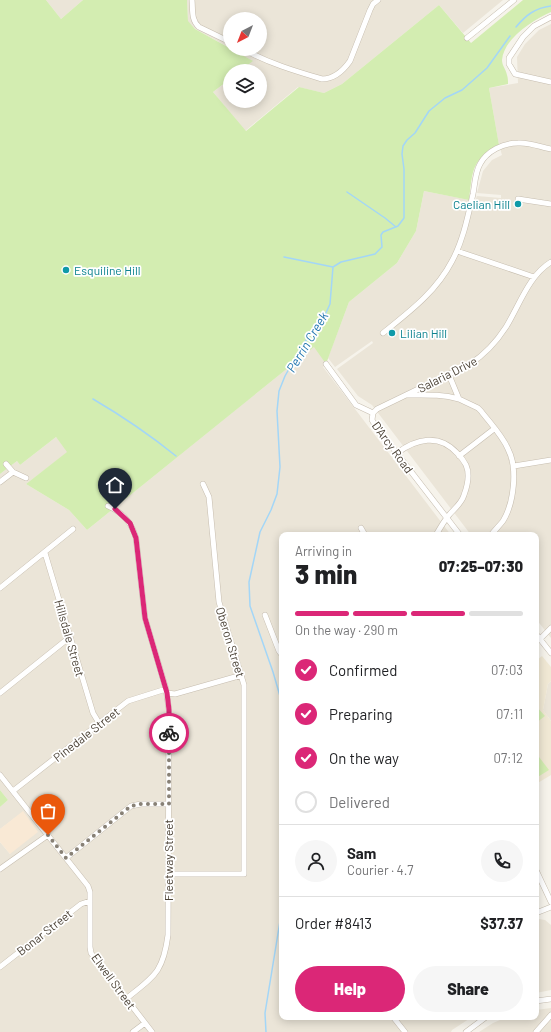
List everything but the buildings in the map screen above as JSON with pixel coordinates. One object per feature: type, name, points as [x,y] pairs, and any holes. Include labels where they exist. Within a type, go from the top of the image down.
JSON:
[{"type":"street","points":[[192,0],[193,19],[195,23],[199,27],[223,39]]},
{"type":"street","points":[[255,56],[275,65],[322,79],[335,76],[350,62],[370,10],[373,4],[378,0]]},
{"type":"street","points":[[467,38],[514,0]]},
{"type":"street","points":[[551,17],[528,31],[509,58],[509,64],[515,74],[551,82]]},
{"type":"street","points":[[383,333],[425,298],[443,276],[452,261],[457,251],[476,174],[479,165],[485,157],[494,150],[503,146],[518,143],[528,143],[551,149]]},
{"type":"street","points":[[518,199],[551,204]]},
{"type":"street","points":[[457,251],[534,277]]},
{"type":"street","name":"Salaria Drive","points":[[372,413],[376,409],[470,364],[483,354],[505,329],[534,277],[540,270],[551,262]]},
{"type":"street","name":"D'Arcy Road","points":[[326,364],[356,405],[372,413],[372,420],[375,425],[458,532]]},
{"type":"street","points":[[449,375],[459,400]]},
{"type":"street","points":[[405,395],[446,395],[478,408],[507,446],[514,466],[514,487],[506,514],[493,532]]},
{"type":"street","points":[[459,456],[494,428]]},
{"type":"street","points":[[397,454],[410,445],[420,441],[434,440],[448,444],[466,466],[468,481],[464,498],[446,518],[438,532]]},
{"type":"street","points":[[514,466],[551,460]]},
{"type":"street","points":[[6,464],[13,472],[26,478]]},
{"type":"street","points":[[0,482],[13,472]]},
{"type":"street","name":"Oberon Street","points":[[168,874],[244,874],[244,693],[242,675],[219,602],[209,497],[203,484]]},
{"type":"street","name":"Fleetway Street","points":[[108,506],[115,509],[130,523],[134,529],[145,618],[166,691],[169,710],[168,935],[161,966],[158,972],[126,999]]},
{"type":"street","points":[[0,588],[45,553],[73,528]]},
{"type":"street","points":[[361,528],[363,532]]},
{"type":"street","name":"Hillsdale Street","points":[[45,553],[93,713],[99,723]]},
{"type":"street","points":[[265,616],[279,651]]},
{"type":"street","points":[[551,628],[540,639],[551,653]]},
{"type":"street","points":[[0,693],[70,638]]},
{"type":"street","name":"Pinedale Street","points":[[13,791],[128,701],[166,691],[175,694],[242,675]]},
{"type":"street","name":"Elwell Street","points":[[0,775],[88,886],[90,892],[90,947],[92,953],[152,1032]]},
{"type":"street","points":[[66,858],[131,806],[141,804],[169,804]]},
{"type":"street","points":[[0,869],[48,835]]},
{"type":"street","points":[[539,876],[551,902]]},
{"type":"street","name":"Bonar Street","points":[[0,967],[81,904],[90,901]]},
{"type":"street","points":[[539,912],[551,907]]},
{"type":"street","points":[[539,1001],[551,999]]},
{"type":"street","points":[[536,1032],[551,1014]]},
{"type":"street","points":[[395,1020],[405,1032]]},
{"type":"street","points":[[466,1032],[482,1020]]},
{"type":"street","points":[[133,1032],[145,1022]]},
{"type":"shaded area","points":[[46,0],[83,0],[61,19]]},
{"type":"shaded area","points":[[187,0],[503,0],[463,33],[439,5],[342,84],[324,93],[298,87],[245,131],[226,108],[267,108],[267,64],[248,64],[252,61],[243,56],[267,56],[267,12],[223,12],[223,44],[195,29],[188,22]]},
{"type":"shaded area","points":[[551,24],[551,638],[539,623],[539,532],[469,532],[372,405],[358,396],[337,369],[373,343],[372,341],[335,367],[328,358],[349,302],[397,263],[416,231],[424,191],[475,201],[477,196],[501,198],[501,195],[477,193],[483,171],[492,160],[502,155],[489,88],[518,83],[517,57],[525,44],[539,30]]},
{"type":"shaded area","points":[[223,84],[223,104],[213,92]]},
{"type":"shaded area","points":[[315,346],[326,364],[323,367],[449,532],[279,532],[279,1020],[467,1020],[451,1032],[0,1032],[0,842],[10,854],[23,812],[0,829],[0,807],[8,800],[0,790],[0,474],[17,461],[20,465],[56,437],[68,452],[26,484],[69,510],[87,530]]},
{"type":"shaded area","points":[[542,656],[551,667],[551,681],[548,684],[543,710],[551,721],[551,775],[539,782],[539,658]]},
{"type":"shaded area","points":[[551,681],[551,721],[543,710],[548,684]]},
{"type":"shaded area","points":[[23,811],[38,832],[10,854],[0,842],[0,829]]},
{"type":"shaded area","points":[[539,919],[545,920],[551,925],[551,990],[539,992]]},
{"type":"shaded area","points":[[551,1008],[551,1032],[479,1032],[500,1020],[539,1020],[539,1010]]},
{"type":"green space","points":[[0,0],[46,0],[61,19],[83,0],[187,0],[188,21],[195,29],[223,44],[223,56],[244,56],[253,61],[249,64],[223,64],[223,84],[213,92],[223,104],[223,108],[227,108],[246,131],[299,87],[324,93],[342,84],[439,5],[471,43],[523,0],[551,0],[551,12],[528,25],[508,44],[504,52],[502,62],[508,78],[508,84],[489,88],[499,145],[478,161],[471,181],[469,200],[424,191],[416,231],[397,263],[349,302],[326,364],[314,347],[87,530],[69,510],[26,484],[67,452],[56,437],[20,465],[17,461],[0,474]]},
{"type":"green space","points":[[539,709],[545,716],[539,721]]},
{"type":"green space","points":[[539,757],[549,770],[539,776]]},
{"type":"green space","points":[[0,790],[8,800],[0,807]]},
{"type":"waterway","points":[[516,27],[531,13],[540,8],[551,6]]},
{"type":"waterway","name":"Perrin Creek","points":[[279,693],[250,606],[249,582],[260,532],[277,494],[280,467],[277,411],[279,391],[285,376],[298,353],[314,328],[325,315],[330,304],[333,267],[341,262],[375,254],[382,247],[381,235],[383,232],[398,226],[404,218],[403,146],[415,133],[429,111],[445,98],[462,90],[487,68],[510,36]]},
{"type":"waterway","points":[[347,192],[396,227]]},
{"type":"waterway","points":[[284,257],[333,267]]},
{"type":"waterway","points":[[93,399],[136,426],[176,456]]},
{"type":"waterway","name":"Perrin Creek","points":[[266,1032],[265,1013],[279,927]]},
{"type":"way so far","points":[[48,835],[66,858],[131,806],[141,804],[169,804],[169,733]]},
{"type":"place","name":"Caelian Hill","points":[[518,204]]},
{"type":"place","name":"Esquiline Hill","points":[[66,270]]},
{"type":"place","name":"Lilian Hill","points":[[392,333]]},
{"type":"route","points":[[115,509],[130,523],[134,529],[145,618],[169,703],[169,733]]}]
